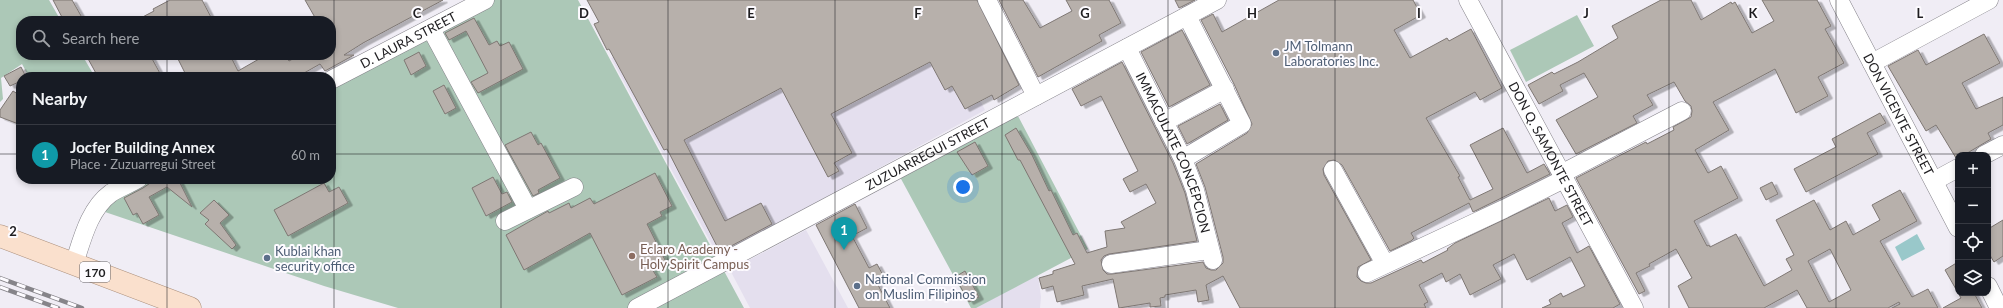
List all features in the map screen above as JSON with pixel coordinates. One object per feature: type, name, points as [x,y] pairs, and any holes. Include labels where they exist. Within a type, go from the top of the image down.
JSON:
[{"type":"main road","name":"170","points":[[0,236],[190,308]]},
{"type":"street","name":"D. LAURA STREET","points":[[336,77],[485,0]]},
{"type":"street","points":[[987,0],[1036,96]]},
{"type":"street","name":"ZUZUARREGUI STREET","points":[[638,308],[1217,0]]},
{"type":"street","name":"DON Q. SAMONTE STREET","points":[[1468,0],[1634,308]]},
{"type":"street","name":"DON VICENTE STREET","points":[[1840,0],[1956,224]]},
{"type":"street","points":[[1872,63],[1989,0]]},
{"type":"street","points":[[1183,159],[1242,124],[1187,16]]},
{"type":"street","points":[[431,29],[528,209]]},
{"type":"street","name":"IMMACULATE CONCEPCION","points":[[1111,264],[1211,255],[1195,190],[1183,159],[1127,48]]},
{"type":"street","points":[[1164,122],[1225,89]]},
{"type":"street","points":[[1367,273],[1504,209],[1682,111]]},
{"type":"street","points":[[1990,152],[2003,145]]},
{"type":"street","points":[[1333,170],[1385,264]]},
{"type":"street","points":[[1934,181],[1955,170]]},
{"type":"street","points":[[74,264],[87,224],[102,202],[112,193],[129,184]]},
{"type":"street","points":[[505,221],[574,187]]},
{"type":"street","points":[[1991,292],[1999,308]]},
{"type":"shaded area","points":[[721,0],[930,0],[985,110],[718,256],[611,58]]},
{"type":"shaded area","points":[[806,230],[848,308],[750,308],[730,270]]},
{"type":"shaded area","points":[[1038,275],[1041,297],[1040,308],[975,308]]},
{"type":"green space","points":[[0,0],[49,0],[58,16],[16,16],[16,60],[85,60],[92,72],[26,72],[22,64],[1,78],[3,99],[0,102]]},
{"type":"green space","points":[[494,0],[578,0],[744,308],[398,308],[324,286],[105,212],[112,197],[138,184],[336,184],[336,81]]},
{"type":"green space","points":[[1577,15],[1594,46],[1526,82],[1510,50]]},
{"type":"green space","points":[[1018,116],[1088,249],[976,308],[971,308],[900,177]]},
{"type":"water","points":[[1917,234],[1925,249],[1902,261],[1895,247]]},
{"type":"building","points":[[53,0],[72,0],[81,16],[61,16]]},
{"type":"building","points":[[170,0],[202,0],[210,16],[144,16],[154,11],[153,9]]},
{"type":"building","points":[[305,0],[443,0],[363,43],[344,55],[354,55],[325,71],[320,64],[306,72],[184,72],[178,60],[232,60],[238,71],[257,60],[336,60],[336,16],[314,16]]},
{"type":"building","points":[[587,0],[977,0],[1019,85],[994,100],[992,95],[965,109],[952,86],[945,90],[930,62],[831,114],[852,153],[834,163],[839,171],[828,177],[781,88],[684,140],[725,221],[761,203],[772,224],[720,252],[667,149],[664,150],[609,49],[607,50],[594,24],[599,22]]},
{"type":"building","points":[[999,0],[1023,0],[1040,28],[1072,11],[1066,0],[1109,0],[1121,23],[1099,35],[1102,41],[1038,77]]},
{"type":"building","points":[[1175,0],[1195,0],[1179,8]]},
{"type":"building","points":[[1279,0],[1413,0],[1421,15],[1394,30],[1410,58],[1447,38],[1449,41],[1471,29],[1502,88],[1480,100],[1475,92],[1426,118],[1460,176],[1458,177],[1470,200],[1493,189],[1470,145],[1503,128],[1527,173],[1544,164],[1550,174],[1473,212],[1469,203],[1411,233],[1414,238],[1411,241],[1390,251],[1342,165],[1334,160],[1328,161],[1323,169],[1324,175],[1371,260],[1358,267],[1357,277],[1361,281],[1371,283],[1421,260],[1423,263],[1448,250],[1447,249],[1455,243],[1549,198],[1555,211],[1567,205],[1573,217],[1562,223],[1577,253],[1589,246],[1620,304],[1613,308],[1542,308],[1551,304],[1549,300],[1561,293],[1563,297],[1585,286],[1570,257],[1527,280],[1514,254],[1493,265],[1501,279],[1470,295],[1460,274],[1446,282],[1442,273],[1419,285],[1428,302],[1424,304],[1426,308],[1240,308],[1223,276],[1206,285],[1209,300],[1198,302],[1196,290],[1165,295],[1165,297],[1160,298],[1161,306],[1150,307],[1150,303],[1119,308],[1113,279],[1082,286],[1084,295],[1057,302],[1053,286],[1042,289],[1039,278],[1053,274],[1053,271],[1075,264],[1020,160],[1018,160],[1005,135],[1016,128],[1032,155],[1049,191],[1051,190],[1073,235],[1077,233],[1087,253],[1107,247],[1105,231],[1125,228],[1121,222],[1156,203],[1146,184],[1130,192],[1123,179],[1138,171],[1101,96],[1081,106],[1072,89],[1122,62],[1173,163],[1185,193],[1197,241],[1109,254],[1104,256],[1101,260],[1103,270],[1107,274],[1112,274],[1203,262],[1206,268],[1216,270],[1223,263],[1223,257],[1205,187],[1196,164],[1247,133],[1252,124],[1234,84],[1201,20],[1213,14],[1222,32]]},
{"type":"building","points":[[1661,0],[1691,0],[1701,20],[1731,2],[1732,4],[1735,2],[1752,33],[1774,21],[1762,0],[1817,0],[1831,26],[1825,29],[1844,63],[1818,77],[1828,96],[1796,113],[1775,69],[1713,102],[1729,130],[1695,150],[1708,173],[1721,166],[1738,198],[1694,221],[1707,246],[1709,245],[1710,247],[1736,234],[1764,286],[1792,270],[1786,259],[1794,255],[1776,220],[1814,200],[1830,230],[1846,221],[1853,235],[1880,220],[1872,205],[1900,190],[1917,221],[1880,241],[1912,297],[1928,289],[1938,308],[1892,308],[1900,304],[1899,302],[1888,308],[1807,308],[1797,290],[1764,308],[1689,308],[1678,286],[1692,278],[1676,249],[1649,264],[1650,266],[1636,273],[1645,291],[1639,294],[1576,178],[1646,142],[1647,144],[1674,130],[1673,127],[1691,117],[1691,106],[1685,101],[1674,82],[1647,95],[1653,105],[1633,116],[1637,123],[1576,154],[1556,120],[1598,97],[1584,73],[1560,85],[1563,91],[1539,104],[1528,85],[1552,72],[1554,74],[1578,62],[1618,38],[1612,26]],"holes":[[[1830,249],[1851,290],[1829,302],[1808,261]]]},
{"type":"building","points":[[474,18],[489,45],[497,41],[500,46],[509,42],[523,69],[478,93],[471,82],[488,73],[466,31],[449,40],[445,33]]},
{"type":"building","points":[[1182,30],[1210,85],[1169,107],[1141,52]]},
{"type":"building","points":[[1984,34],[2000,63],[1962,83],[1976,109],[2003,97],[2003,125],[1988,133],[1991,139],[1969,152],[1955,152],[1955,156],[1936,125],[1926,131],[1888,66],[1918,50],[1926,65]]},
{"type":"building","points":[[419,52],[426,66],[411,75],[404,60]]},
{"type":"building","points":[[89,60],[153,60],[159,72],[95,72]]},
{"type":"building","points":[[21,67],[24,72],[16,72],[16,83],[10,86],[4,76]]},
{"type":"building","points":[[444,85],[456,108],[445,114],[433,91]]},
{"type":"building","points":[[13,91],[16,93],[16,123],[0,117],[0,110]]},
{"type":"building","points":[[1220,104],[1228,120],[1187,144],[1178,126]]},
{"type":"building","points":[[1880,113],[1886,123],[1867,133],[1878,154],[1806,192],[1794,169],[1836,147],[1832,139]]},
{"type":"building","points":[[531,132],[538,145],[541,143],[560,178],[538,190],[539,193],[533,196],[505,145]]},
{"type":"building","points":[[975,142],[988,166],[972,175],[957,152]]},
{"type":"building","points":[[655,173],[672,206],[660,212],[662,216],[647,224],[666,262],[652,269],[657,277],[622,295],[590,233],[524,270],[506,235],[548,211],[549,213],[569,203],[571,208],[590,198],[594,204]]},
{"type":"building","points":[[493,177],[502,194],[507,192],[512,202],[486,216],[472,188]]},
{"type":"building","points":[[1772,182],[1778,194],[1766,200],[1760,188]]},
{"type":"building","points":[[149,184],[180,184],[192,207],[167,187],[149,197],[159,215],[143,224],[137,213],[133,215],[124,198]]},
{"type":"building","points":[[322,184],[325,184],[329,192],[339,187],[348,203],[288,236],[274,210]]},
{"type":"building","points":[[214,200],[229,215],[220,223],[236,245],[232,249],[205,224],[209,220],[200,213]]},
{"type":"building","points":[[855,204],[867,228],[852,236],[869,268],[877,264],[885,279],[877,283],[890,308],[859,308],[816,225]]},
{"type":"building","points":[[2003,220],[2003,256],[1994,262],[1991,257],[1991,227]]},
{"type":"building","points":[[1955,264],[1955,288],[1945,270]]},
{"type":"building","points":[[965,271],[979,297],[969,302],[955,277]]},
{"type":"building","points":[[1960,296],[1976,296],[1982,308],[1943,308],[1961,298]]},
{"type":"railway","points":[[0,278],[82,308]]},
{"type":"railway","points":[[0,287],[58,308]]},
{"type":"place","name":"JM Tolmann Laboratories Inc.","points":[[1276,53]]},
{"type":"place","name":"Jocfer Building Annex","points":[[844,250]]},
{"type":"place","name":"Eclaro Academy - Holy Spirit Campus","points":[[632,256]]},
{"type":"place","name":"Kublai khan security office","points":[[267,258]]},
{"type":"place","name":"National Commission on Muslim Filipinos","points":[[857,286]]}]
